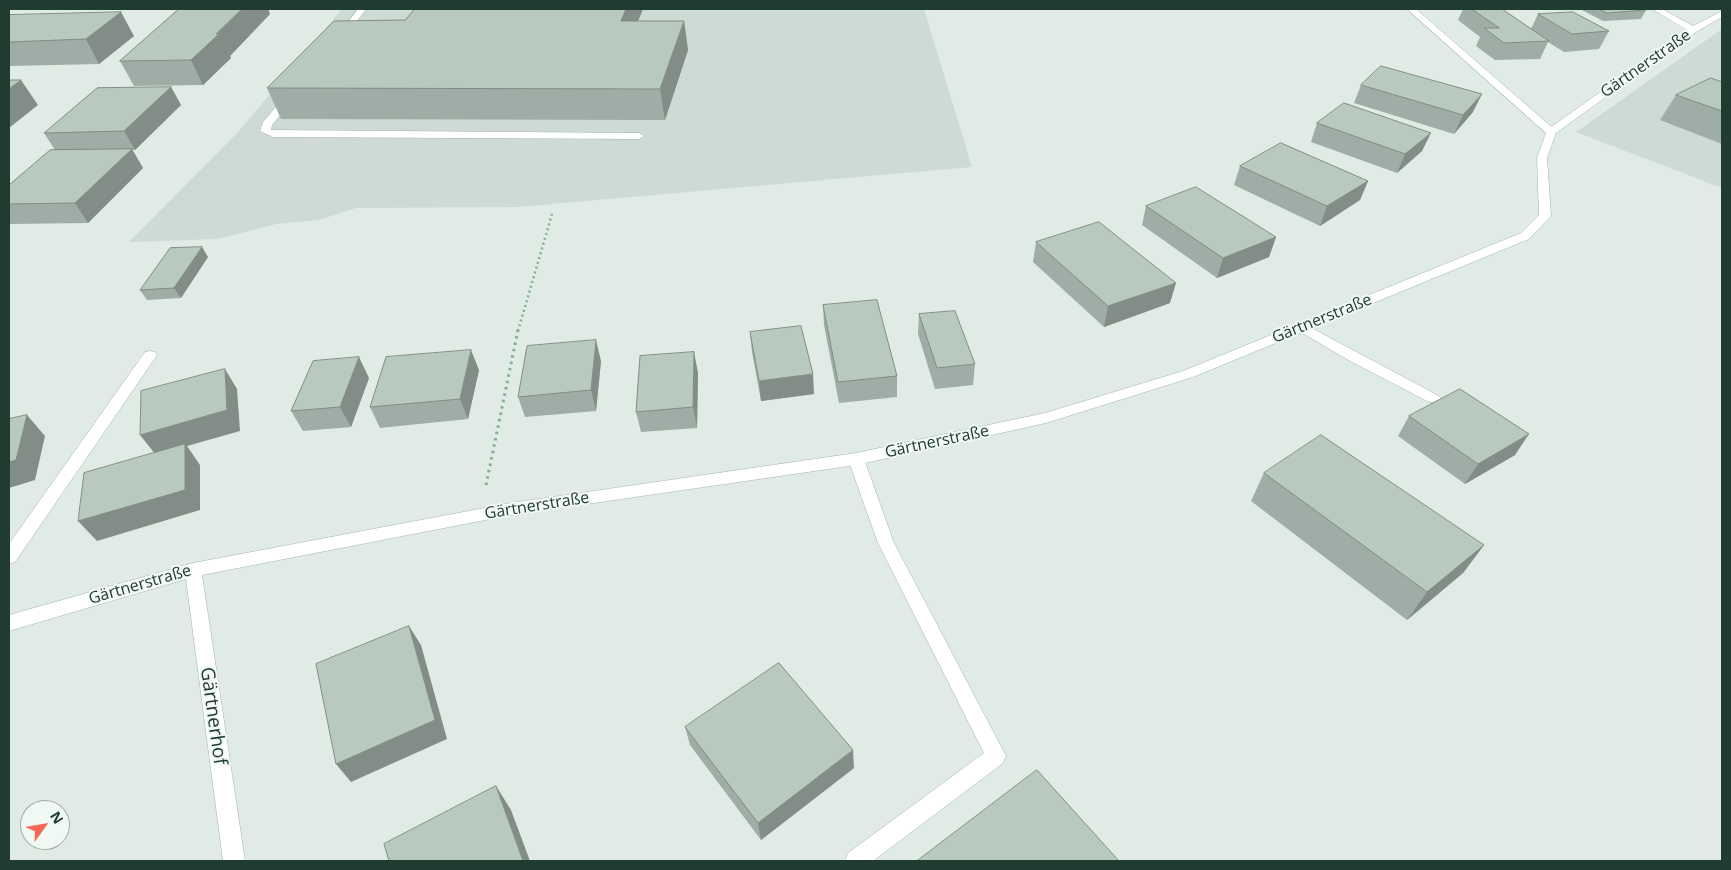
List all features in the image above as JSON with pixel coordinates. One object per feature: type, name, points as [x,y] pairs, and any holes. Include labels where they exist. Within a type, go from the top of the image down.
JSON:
[{"type":"street","points":[[337,40],[362,9]]},
{"type":"street","points":[[1411,9],[1550,132]]},
{"type":"street","points":[[1656,9],[1692,30]]},
{"type":"street","name":"Gärtnerstraße","points":[[9,623],[193,570],[480,515],[856,459],[1046,418],[1188,374],[1525,236],[1545,216],[1542,158],[1550,132],[1692,30],[1722,14]]},
{"type":"street","points":[[299,85],[267,124],[265,131],[273,134],[639,136]]},
{"type":"street","points":[[1302,327],[1356,359],[1434,399]]},
{"type":"street","points":[[9,557],[150,355]]},
{"type":"street","points":[[856,459],[886,543],[996,756],[856,861]]},
{"type":"street","name":"Gärtnerhof","points":[[193,570],[234,861]]},
{"type":"path","points":[[480,515],[513,348],[552,214]]},
{"type":"shaded area","points":[[342,9],[924,9],[972,167],[518,207],[356,208],[319,220],[276,224],[218,239],[129,242],[238,132]]},
{"type":"shaded area","points":[[1722,29],[1722,188],[1576,132]]},
{"type":"building","points":[[179,9],[242,9],[191,60],[120,61]]},
{"type":"building","points":[[415,9],[626,9],[621,21],[684,21],[660,89],[267,88],[334,21],[405,20]]},
{"type":"building","points":[[1472,9],[1502,9],[1549,41],[1504,43],[1484,28],[1499,28]]},
{"type":"building","points":[[1600,9],[1644,9],[1646,10],[1607,13]]},
{"type":"building","points":[[121,12],[86,39],[9,42],[9,15]]},
{"type":"building","points":[[1573,12],[1609,31],[1572,34],[1538,14]]},
{"type":"building","points":[[1381,66],[1482,94],[1463,115],[1361,85]]},
{"type":"building","points":[[1711,78],[1722,82],[1722,111],[1676,95]]},
{"type":"building","points":[[9,80],[21,80],[9,89]]},
{"type":"building","points":[[171,87],[124,131],[44,133],[97,88]]},
{"type":"building","points":[[1344,103],[1431,133],[1405,154],[1317,123]]},
{"type":"building","points":[[1281,143],[1368,181],[1327,206],[1240,166]]},
{"type":"building","points":[[132,149],[75,203],[9,204],[9,185],[50,150]]},
{"type":"building","points":[[1196,187],[1276,237],[1223,258],[1146,206]]},
{"type":"building","points":[[1099,222],[1176,283],[1108,306],[1036,242]]},
{"type":"building","points":[[202,247],[174,288],[140,290],[170,248]]},
{"type":"building","points":[[877,300],[897,376],[838,382],[823,305]]},
{"type":"building","points":[[955,311],[975,364],[937,368],[919,314]]},
{"type":"building","points":[[801,326],[813,374],[759,381],[750,332]]},
{"type":"building","points":[[596,340],[591,390],[518,397],[527,346]]},
{"type":"building","points":[[471,350],[460,399],[370,407],[386,357]]},
{"type":"building","points":[[694,352],[693,407],[636,412],[640,356]]},
{"type":"building","points":[[359,357],[340,407],[291,411],[313,361]]},
{"type":"building","points":[[225,369],[227,410],[140,435],[141,391]]},
{"type":"building","points":[[1460,389],[1529,434],[1478,464],[1409,416]]},
{"type":"building","points":[[27,415],[16,460],[9,462],[9,419]]},
{"type":"building","points":[[1321,435],[1484,545],[1427,592],[1264,473]]},
{"type":"building","points":[[185,444],[185,490],[78,521],[84,473]]},
{"type":"building","points":[[409,626],[435,720],[336,764],[316,664]]},
{"type":"building","points":[[779,663],[853,750],[758,823],[685,727]]},
{"type":"building","points":[[1037,770],[1119,861],[917,861]]},
{"type":"building","points":[[496,786],[523,861],[389,861],[384,844]]}]
